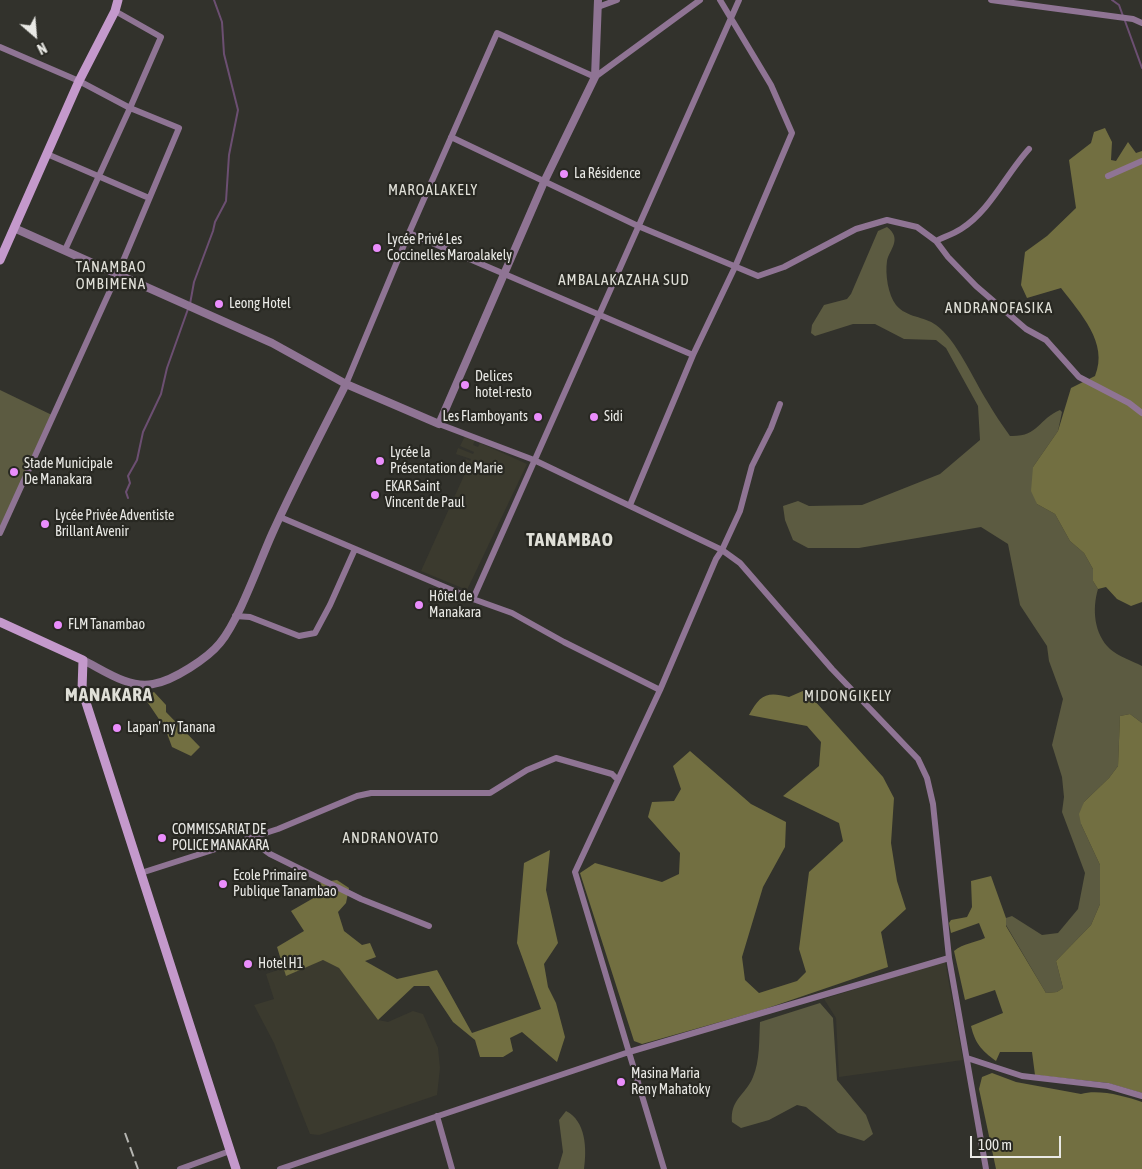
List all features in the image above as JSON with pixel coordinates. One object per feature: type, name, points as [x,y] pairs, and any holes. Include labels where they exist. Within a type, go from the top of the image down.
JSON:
[{"type":"main road","points":[[0,260],[79,81],[118,0]]},
{"type":"main road","points":[[0,622],[83,660],[82,690],[236,1169]]},
{"type":"street","points":[[439,424],[544,182],[595,77],[598,3],[617,0]]},
{"type":"street","points":[[595,77],[700,0]]},
{"type":"street","points":[[630,505],[693,355],[735,266],[792,133],[771,86],[720,0]]},
{"type":"street","points":[[473,599],[739,0]]},
{"type":"street","points":[[991,0],[1111,17],[1133,18],[1142,23]]},
{"type":"street","points":[[65,250],[161,37],[114,11]]},
{"type":"street","points":[[83,660],[120,679],[152,685],[173,677],[201,659],[220,643],[235,616],[280,517],[346,384],[408,233],[497,33],[595,77]]},
{"type":"street","points":[[0,47],[79,81],[130,108],[179,128],[118,273],[0,533]]},
{"type":"street","points":[[450,137],[638,226],[758,276],[784,268],[856,229],[888,220],[917,228],[936,241],[948,258],[976,286],[1026,329],[1046,340],[1079,376],[1129,403],[1142,413]]},
{"type":"street","points":[[936,241],[962,228],[983,209],[1013,166],[1029,149]]},
{"type":"street","points":[[47,154],[149,198]]},
{"type":"street","points":[[1108,176],[1142,161]]},
{"type":"street","points":[[14,228],[272,342],[346,384],[439,424],[534,460],[722,550],[740,563],[832,669],[918,759],[927,778],[933,804],[949,958],[986,1169]]},
{"type":"street","points":[[408,233],[693,355]]},
{"type":"street","points":[[664,1169],[575,872],[660,690],[716,560],[740,511],[752,466],[771,428],[780,404]]},
{"type":"street","points":[[280,517],[473,599],[512,613],[564,642],[660,690]]},
{"type":"street","points":[[235,616],[250,617],[299,636],[315,633],[355,549]]},
{"type":"street","points":[[141,872],[278,829],[356,796],[371,793],[490,793],[527,770],[556,758],[612,774],[618,780]]},
{"type":"street","points":[[257,835],[263,849],[285,862],[360,899],[429,926]]},
{"type":"street","points":[[280,1169],[629,1052],[949,958]]},
{"type":"street","points":[[967,1058],[1022,1076],[1108,1086],[1142,1096]]},
{"type":"street","points":[[437,1116],[452,1169]]},
{"type":"street","points":[[180,1169],[230,1151]]},
{"type":"shaded area","points":[[1105,128],[1112,142],[1111,160],[1116,161],[1128,142],[1136,153],[1142,151],[1142,602],[1131,606],[1117,599],[1106,587],[1098,589],[1093,581],[1093,569],[1084,553],[1070,541],[1055,514],[1037,504],[1031,491],[1033,467],[1058,431],[1071,388],[1095,376],[1098,352],[1095,340],[1084,318],[1061,288],[1027,298],[1021,285],[1025,252],[1047,236],[1076,208],[1069,160],[1091,143],[1094,132]]},
{"type":"shaded area","points":[[887,227],[892,231],[895,240],[886,266],[888,284],[893,301],[900,309],[910,315],[936,325],[951,340],[1010,436],[1027,434],[1053,414],[1060,410],[1062,412],[1058,431],[1033,467],[1037,504],[1055,514],[1070,541],[1084,553],[1093,569],[1093,581],[1098,589],[1095,605],[1096,621],[1105,643],[1117,654],[1142,666],[1142,723],[1130,714],[1120,716],[1118,766],[1109,778],[1084,802],[1081,824],[1100,865],[1100,904],[1091,925],[1056,961],[1063,988],[1057,992],[1046,993],[1006,925],[1006,918],[1012,916],[1042,935],[1058,933],[1078,909],[1085,873],[1062,812],[1064,797],[1062,777],[1052,745],[1063,699],[1049,661],[1047,646],[1020,605],[1008,544],[981,527],[859,548],[808,548],[793,540],[785,520],[783,506],[798,501],[809,506],[862,505],[940,474],[980,440],[978,406],[946,348],[936,340],[904,339],[875,324],[853,324],[815,336],[811,333],[812,325],[824,305],[847,299],[851,294],[878,231]]},
{"type":"shaded area","name":"Stade Municipale De Manakara","points":[[0,390],[54,416],[0,529]]},
{"type":"shaded area","points":[[465,436],[475,440],[473,445],[478,447],[480,443],[527,464],[467,590],[421,571],[467,469],[462,466],[466,459],[470,461],[471,459],[456,454],[458,448],[473,454],[474,452],[460,446]]},
{"type":"shaded area","points":[[805,690],[883,777],[894,798],[891,843],[897,881],[906,909],[881,932],[888,967],[762,1010],[642,1044],[634,1041],[580,873],[595,863],[662,882],[679,874],[680,853],[648,817],[652,802],[674,801],[681,789],[673,766],[690,751],[751,804],[786,822],[785,847],[763,887],[742,957],[745,980],[759,993],[797,981],[806,972],[799,949],[809,872],[843,841],[839,823],[783,796],[819,766],[821,742],[807,726],[749,715],[764,696],[775,694],[789,697]]},
{"type":"shaded area","points":[[154,692],[166,705],[166,712],[200,747],[191,756],[172,747],[165,728],[144,697]]},
{"type":"shaded area","points":[[1130,714],[1142,723],[1142,1093],[1108,1083],[1035,1075],[1032,1052],[1000,1052],[996,1061],[986,1053],[974,1037],[971,1026],[1003,1013],[995,990],[965,1000],[954,951],[985,938],[979,923],[951,933],[949,923],[951,920],[967,917],[972,907],[971,881],[991,876],[1006,918],[1006,926],[1046,993],[1057,992],[1063,988],[1056,961],[1091,925],[1100,904],[1100,865],[1081,824],[1079,814],[1084,802],[1109,778],[1118,766],[1120,716]]},
{"type":"shaded area","points":[[550,850],[546,890],[558,943],[544,964],[548,987],[556,1003],[565,1037],[557,1062],[522,1032],[510,1038],[513,1051],[503,1057],[480,1057],[475,1040],[453,1022],[429,986],[414,986],[378,1020],[339,968],[323,960],[286,976],[277,947],[304,931],[291,911],[317,896],[317,883],[337,880],[349,888],[346,903],[338,912],[344,931],[362,945],[370,943],[376,957],[365,961],[397,979],[437,970],[472,1033],[541,1009],[517,943],[524,863]]},
{"type":"shaded area","points":[[323,960],[339,968],[378,1020],[388,1022],[413,1011],[423,1014],[438,1048],[440,1068],[437,1095],[319,1135],[310,1134],[274,1043],[254,1005],[274,999],[266,974],[284,968],[287,975]]},
{"type":"shaded area","points":[[945,961],[963,1060],[839,1077],[836,1018],[824,999]]},
{"type":"shaded area","points":[[820,1003],[833,1018],[837,1080],[866,1115],[873,1134],[864,1141],[838,1133],[806,1107],[797,1105],[769,1120],[741,1128],[732,1122],[733,1108],[750,1083],[757,1064],[760,1022]]},
{"type":"shaded area","points":[[992,1073],[1016,1082],[1081,1094],[1095,1092],[1112,1094],[1142,1102],[1142,1169],[996,1169],[979,1089],[982,1077]]},
{"type":"shaded area","points":[[566,1111],[578,1121],[584,1136],[584,1169],[558,1169],[563,1152],[559,1120]]},
{"type":"waterway","points":[[190,304],[194,282],[215,222],[226,201],[229,155],[238,110],[224,54],[222,22],[214,0]]},
{"type":"waterway","points":[[1112,0],[1119,5],[1123,16]]},
{"type":"waterway","points":[[1125,21],[1142,68]]},
{"type":"waterway","points":[[128,498],[126,492],[130,483],[128,476],[137,460],[143,432],[161,394],[167,368],[188,309]]},
{"type":"railway","points":[[125,1133],[138,1169]]},
{"type":"place","name":"La Résidence","points":[[564,174]]},
{"type":"place","name":"Lycée Privé Les Coccinelles Maroalakely","points":[[377,248]]},
{"type":"place","name":"Leong Hotel","points":[[219,304]]},
{"type":"place","name":"Delices hotel-resto","points":[[465,385]]},
{"type":"place","name":"Les Flamboyants","points":[[538,417]]},
{"type":"place","name":"Sidi","points":[[594,417]]},
{"type":"place","name":"Lycée la Présentation de Marie","points":[[380,461]]},
{"type":"place","name":"Stade Municipale De Manakara","points":[[14,472]]},
{"type":"place","name":"EKAR Saint Vincent de Paul","points":[[375,495]]},
{"type":"place","name":"Lycée Privée Adventiste Brillant Avenir","points":[[45,524]]},
{"type":"place","name":"Hôtel de Manakara","points":[[419,605]]},
{"type":"place","name":"FLM Tanambao","points":[[58,625]]},
{"type":"place","name":"Lapan' ny Tanana","points":[[117,728]]},
{"type":"place","name":"COMMISSARIAT DE POLICE MANAKARA","points":[[162,838]]},
{"type":"place","name":"Ecole Primaire Publique Tanambao","points":[[223,884]]},
{"type":"place","name":"Hotel H1","points":[[248,964]]},
{"type":"place","name":"Masina Maria Reny Mahatoky","points":[[621,1082]]},
{"type":"district","name":"MAROALAKELY","points":[[433,190]]},
{"type":"district","name":"TANAMBAO OMBIMENA","points":[[111,276]]},
{"type":"district","name":"AMBALAKAZAHA SUD","points":[[624,280]]},
{"type":"district","name":"ANDRANOFASIKA","points":[[999,308]]},
{"type":"district","name":"TANAMBAO","points":[[570,540]]},
{"type":"district","name":"MANAKARA","points":[[109,695]]},
{"type":"district","name":"MIDONGIKELY","points":[[848,696]]},
{"type":"district","name":"ANDRANOVATO","points":[[391,838]]}]
